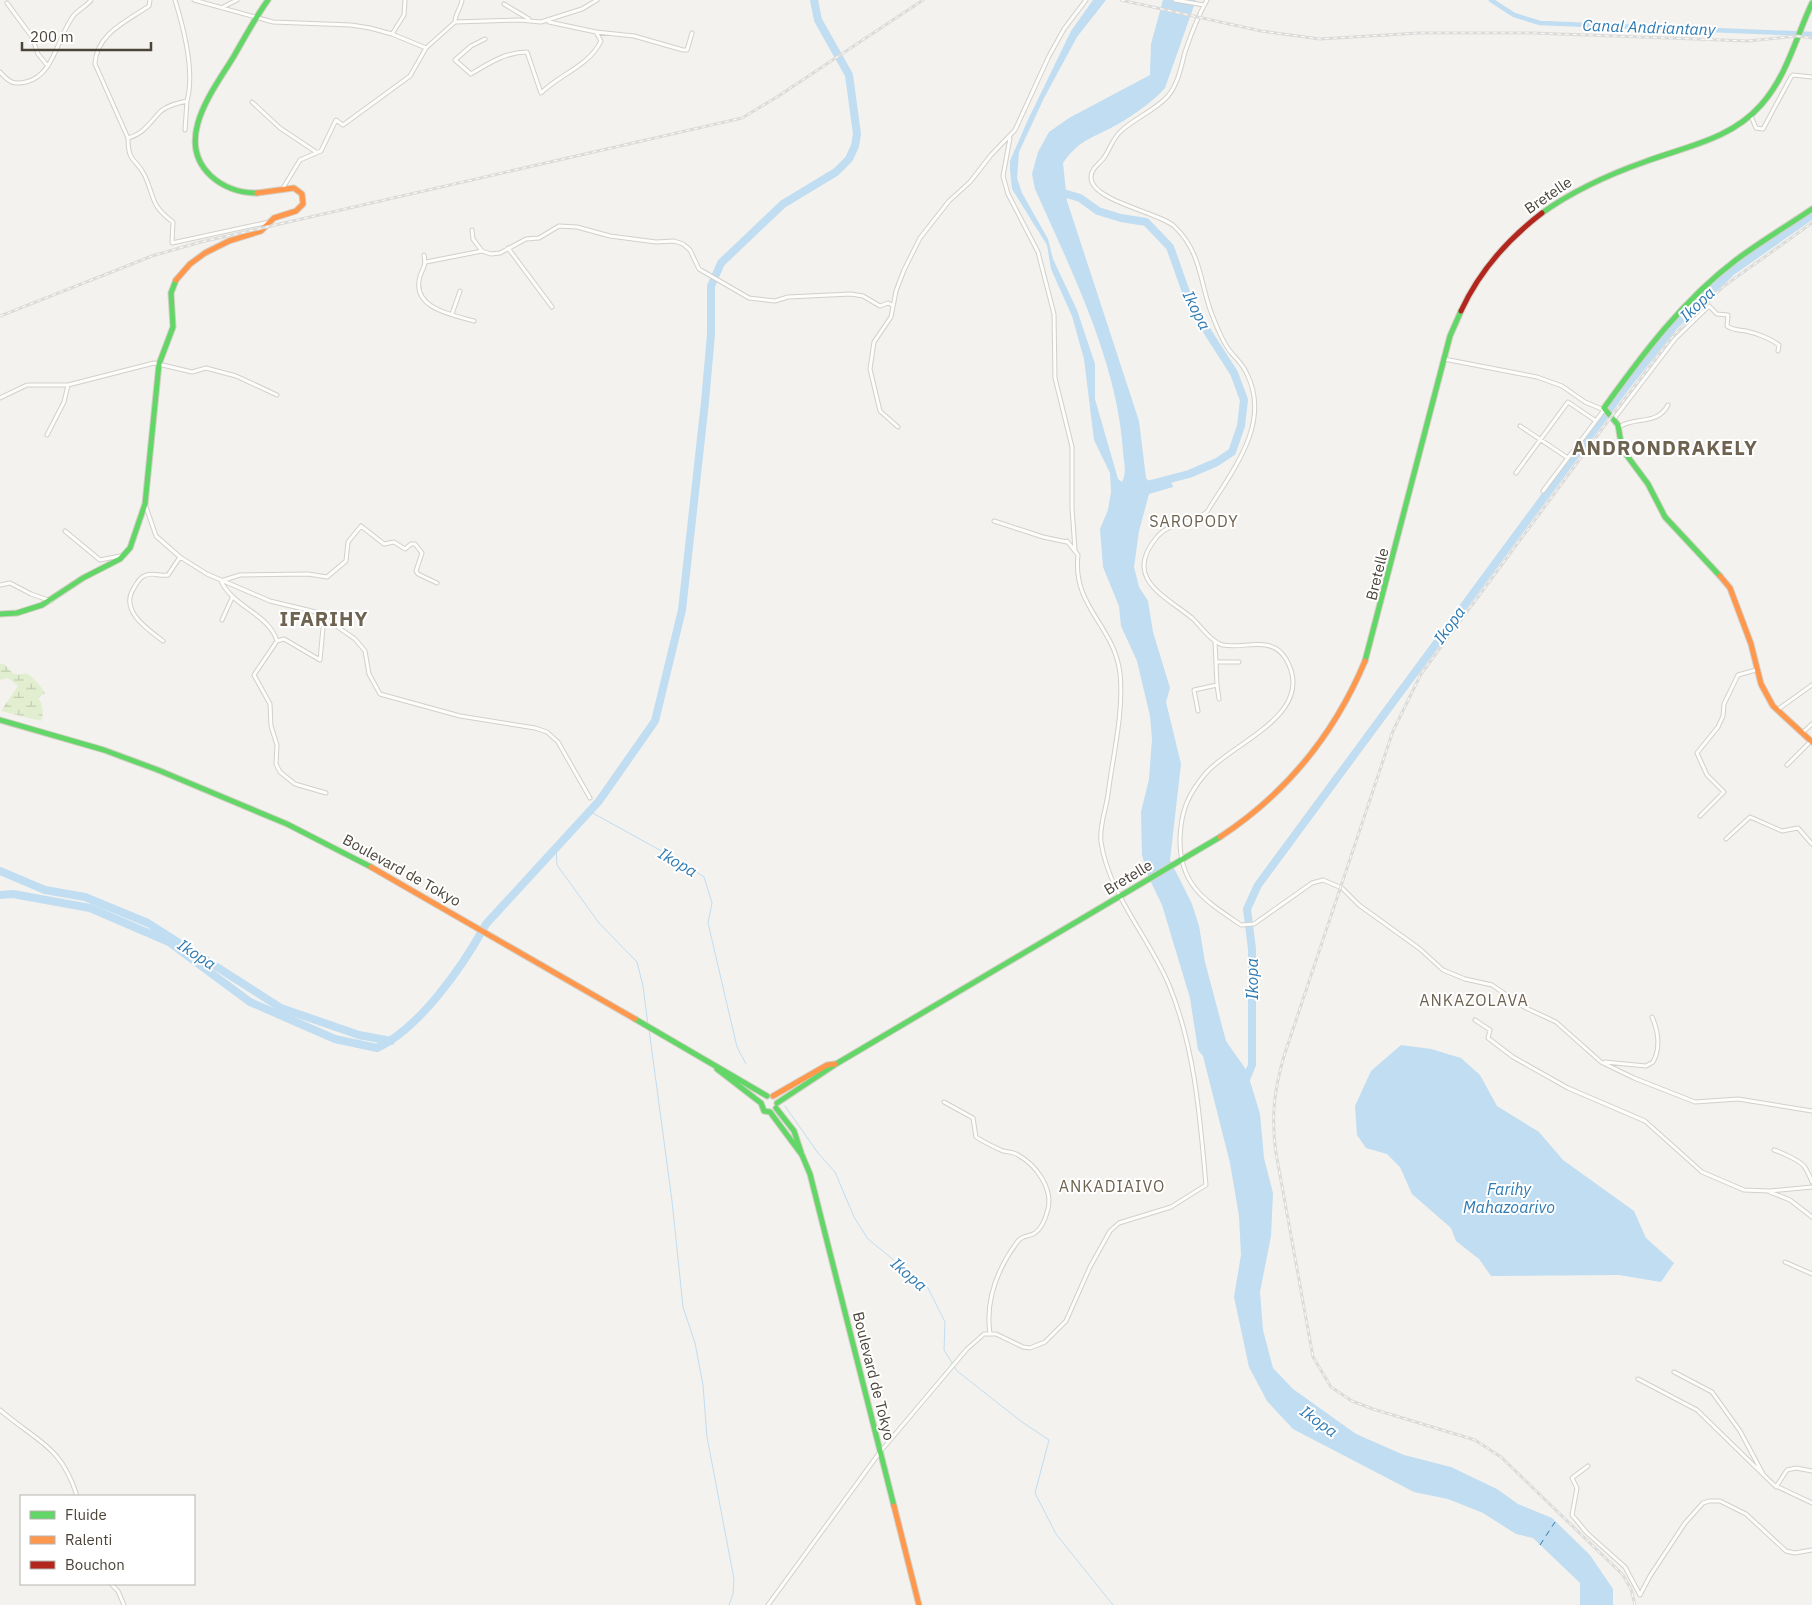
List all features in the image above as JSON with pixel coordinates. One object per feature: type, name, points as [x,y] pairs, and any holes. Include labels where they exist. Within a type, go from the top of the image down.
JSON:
[{"type":"main road","points":[[0,614],[23,611],[52,602],[93,571],[120,559],[126,554],[137,532],[137,524],[145,504],[159,364],[173,327],[172,288],[181,273],[205,253],[229,241],[261,231],[274,218],[296,211],[303,204],[302,194],[298,191],[283,188],[245,192],[218,182],[203,169],[196,146],[196,128],[203,107],[256,16],[268,0]]},
{"type":"main road","name":"Bretelle","points":[[770,1112],[777,1105],[836,1064],[1180,861],[1243,822],[1273,798],[1315,753],[1348,702],[1369,651],[1444,360],[1455,323],[1471,290],[1498,251],[1522,229],[1562,198],[1628,168],[1715,137],[1751,116],[1779,82],[1812,3]]},
{"type":"main road","points":[[1811,742],[1776,710],[1765,692],[1756,670],[1751,644],[1730,588],[1701,552],[1665,518],[1648,484],[1622,449],[1618,428],[1608,414],[1607,402],[1645,351],[1691,300],[1736,261],[1812,209]]},
{"type":"main road","name":"Boulevard de Tokyo","points":[[0,720],[104,750],[232,800],[361,861],[479,927],[694,1053],[761,1103],[762,1109],[770,1112],[802,1154]]},
{"type":"main road","name":"Bretelle","points":[[761,1103],[770,1096],[827,1065],[836,1064]]},
{"type":"main road","name":"Boulevard de Tokyo","points":[[713,1066],[770,1096],[800,1142],[802,1154],[825,1226],[919,1605]]},
{"type":"street","points":[[0,72],[9,82],[16,84],[35,80],[54,56],[60,37],[74,15],[91,0]]},
{"type":"street","points":[[150,0],[149,6],[101,41],[95,52],[95,64],[128,138],[128,150],[132,162],[144,173],[151,198],[163,214],[173,222],[172,243],[269,222]]},
{"type":"street","points":[[175,0],[189,65],[190,80],[185,130]]},
{"type":"street","points":[[194,0],[273,22],[351,25],[392,34],[426,48]]},
{"type":"street","points":[[222,8],[237,0]]},
{"type":"street","points":[[392,34],[404,15],[405,0]]},
{"type":"street","points":[[455,22],[455,14],[461,7],[462,0]]},
{"type":"street","points":[[541,22],[582,9],[597,0]]},
{"type":"street","points":[[994,521],[1042,538],[1067,541],[1075,550],[1072,508],[1072,448],[1055,378],[1054,314],[1038,252],[1008,194],[1003,176],[1010,138],[1053,50],[1086,0]]},
{"type":"street","points":[[1176,0],[1204,5]]},
{"type":"street","points":[[1207,0],[1172,90],[1163,101],[1120,132],[1104,157],[1093,169],[1091,178],[1092,184],[1098,190],[1135,211],[1163,219],[1176,228],[1199,263],[1208,304],[1224,341],[1240,362],[1251,382],[1254,397],[1253,424],[1240,459],[1207,512],[1199,518],[1168,528],[1158,535],[1150,546],[1146,561],[1145,571],[1149,584],[1196,622],[1215,641],[1223,644],[1263,644],[1280,651],[1291,671],[1292,693],[1285,707],[1258,734],[1227,755],[1206,773],[1188,799],[1181,817],[1180,861],[1187,876],[1197,894],[1241,925],[1246,926],[1254,924],[1312,883],[1323,880],[1331,882],[1342,888],[1377,919],[1420,949],[1443,970],[1465,979],[1492,985],[1524,1007],[1556,1022],[1602,1062],[1673,1095],[1696,1102],[1738,1099],[1812,1111]]},
{"type":"street","points":[[7,3],[32,37],[38,54],[47,65]]},
{"type":"street","points":[[504,4],[530,20]]},
{"type":"street","points":[[283,188],[300,160],[318,153],[325,145],[336,120],[343,125],[362,109],[400,85],[410,76],[426,48],[455,22],[554,21],[596,32],[634,36],[683,50],[687,50],[692,33]]},
{"type":"street","points":[[485,39],[470,46],[456,60],[471,74],[485,64],[509,54],[527,52],[541,93],[557,78],[574,71],[595,51],[601,41],[596,32]]},
{"type":"street","points":[[1751,116],[1756,128],[1763,129],[1791,77],[1812,77]]},
{"type":"street","points":[[128,138],[136,136],[147,128],[162,110],[187,101]]},
{"type":"street","points":[[252,102],[280,128],[318,153]]},
{"type":"street","points":[[898,427],[880,411],[870,369],[874,342],[891,317],[892,305],[904,270],[920,238],[949,201],[970,182],[998,148],[1010,138]]},
{"type":"street","points":[[998,148],[1006,153]]},
{"type":"street","points":[[426,262],[482,251],[491,254],[526,239],[539,238],[559,226],[566,225],[610,236],[656,242],[674,241],[683,244],[690,250],[699,269],[749,298],[757,300],[775,301],[788,297],[851,294],[863,296],[880,306],[888,302],[892,305]]},
{"type":"street","points":[[472,230],[473,238],[482,251]]},
{"type":"street","points":[[508,248],[552,307]]},
{"type":"street","points":[[424,255],[426,268],[419,281],[420,296],[425,303],[474,321]]},
{"type":"street","points":[[452,314],[460,291]]},
{"type":"street","points":[[1543,491],[1596,420],[1608,414],[1675,339],[1709,306],[1717,314],[1728,315],[1728,328],[1748,331],[1773,341],[1780,345],[1778,351]]},
{"type":"street","points":[[1444,360],[1537,377],[1562,386],[1588,404],[1608,414]]},
{"type":"street","points":[[0,398],[27,385],[68,385],[116,372],[159,364],[192,372],[206,368],[236,376],[277,395]]},
{"type":"street","points":[[47,435],[64,402],[68,385]]},
{"type":"street","points":[[1516,473],[1568,402],[1596,420]]},
{"type":"street","points":[[1618,428],[1626,423],[1652,420],[1664,413],[1668,405]]},
{"type":"street","points":[[1520,426],[1568,458]]},
{"type":"street","points":[[145,504],[156,536],[180,557],[221,581],[270,602],[316,612],[361,644],[365,651],[369,674],[380,694],[460,716],[535,728],[547,732],[558,742],[590,798]]},
{"type":"street","points":[[221,581],[240,575],[308,574],[327,577],[346,561],[348,542],[361,526],[384,544],[394,542],[404,549],[411,544],[415,544],[422,553],[416,571],[418,574],[437,583]]},
{"type":"street","points":[[65,531],[100,560],[126,554]]},
{"type":"street","points":[[768,1605],[880,1452],[966,1349],[984,1334],[996,1334],[1023,1347],[1030,1348],[1045,1342],[1066,1321],[1090,1267],[1110,1231],[1119,1223],[1171,1207],[1206,1185],[1194,1078],[1181,1015],[1160,965],[1120,897],[1101,842],[1102,818],[1108,794],[1120,706],[1120,671],[1107,633],[1083,598],[1076,570],[1078,555],[1067,541]]},
{"type":"street","points":[[163,641],[146,628],[137,618],[129,602],[129,595],[144,576],[150,574],[168,575],[180,557]]},
{"type":"street","points":[[221,581],[232,598],[271,627],[277,641]]},
{"type":"street","points":[[0,585],[10,582],[31,594],[52,602]]},
{"type":"street","points":[[222,620],[232,598]]},
{"type":"street","points":[[324,617],[320,660],[287,639],[277,641],[254,675],[270,704],[271,726],[277,745],[276,764],[280,772],[294,784],[326,793]]},
{"type":"street","points":[[1215,641],[1219,700]]},
{"type":"street","points":[[1216,662],[1239,662]]},
{"type":"street","points":[[1700,816],[1724,792],[1707,775],[1697,753],[1718,727],[1723,716],[1724,704],[1738,675],[1756,670]]},
{"type":"street","points":[[1198,711],[1194,690],[1214,688],[1217,685]]},
{"type":"street","points":[[1776,710],[1812,685]]},
{"type":"street","points":[[1802,733],[1812,724]]},
{"type":"street","points":[[1787,765],[1811,742]]},
{"type":"street","points":[[1726,839],[1750,817],[1782,831],[1798,828],[1812,844]]},
{"type":"street","points":[[1602,1062],[1646,1066],[1653,1062],[1658,1041],[1657,1029],[1652,1016]]},
{"type":"street","points":[[1475,1020],[1490,1030],[1488,1038],[1512,1056],[1568,1088],[1645,1121],[1702,1172],[1744,1190],[1769,1191],[1812,1187]]},
{"type":"street","points":[[944,1102],[973,1118],[976,1137],[1003,1151],[1017,1154],[1025,1160],[1038,1173],[1048,1189],[1049,1205],[1043,1223],[1035,1232],[1018,1240],[992,1288],[988,1318],[990,1334]]},
{"type":"street","points":[[1774,1150],[1787,1154],[1790,1159],[1804,1165],[1812,1182]]},
{"type":"street","points":[[1769,1191],[1790,1200],[1812,1217]]},
{"type":"street","points":[[1785,1262],[1812,1274]]},
{"type":"street","points":[[1674,1372],[1712,1392],[1740,1431],[1765,1477]]},
{"type":"street","points":[[1638,1379],[1697,1410],[1776,1487],[1812,1503]]},
{"type":"street","points":[[0,1410],[52,1449],[62,1462],[78,1495]]},
{"type":"street","points":[[1588,1466],[1572,1478],[1577,1488],[1572,1514],[1587,1533],[1625,1567],[1640,1595],[1650,1576],[1685,1523],[1703,1503],[1709,1501],[1720,1501],[1746,1514],[1786,1551],[1792,1553],[1812,1550]]},
{"type":"street","points":[[1776,1487],[1787,1470],[1796,1468],[1812,1471]]},
{"type":"street","points":[[112,1585],[118,1591],[124,1605]]},
{"type":"green space","points":[[0,664],[4,664],[15,674],[26,673],[41,687],[45,693],[38,698],[42,709],[41,721],[1,711],[18,686],[8,678],[0,680]]},
{"type":"water","points":[[1093,0],[1106,0],[1077,37],[1044,98],[1019,152],[1017,178],[1022,193],[1048,239],[1053,259],[1077,310],[1095,364],[1095,399],[1118,479],[1122,482],[1125,467],[1119,418],[1112,385],[1091,318],[1035,189],[1032,174],[1038,152],[1049,132],[1069,118],[1150,75],[1151,44],[1163,0],[1196,0],[1165,88],[1153,100],[1131,116],[1083,142],[1063,163],[1067,201],[1139,421],[1146,478],[1155,487],[1171,481],[1173,487],[1149,494],[1139,531],[1134,567],[1139,587],[1148,601],[1153,632],[1170,688],[1166,702],[1181,764],[1170,860],[1192,904],[1199,926],[1205,962],[1226,1041],[1247,1071],[1260,1114],[1264,1158],[1273,1193],[1271,1236],[1260,1292],[1263,1330],[1273,1368],[1293,1389],[1356,1434],[1404,1455],[1451,1467],[1497,1489],[1518,1504],[1552,1518],[1590,1555],[1613,1589],[1613,1605],[1580,1605],[1580,1583],[1533,1538],[1516,1534],[1483,1513],[1448,1499],[1414,1492],[1293,1429],[1267,1401],[1249,1367],[1234,1297],[1241,1255],[1239,1216],[1230,1163],[1203,1056],[1198,1050],[1190,998],[1162,905],[1148,876],[1142,855],[1141,812],[1149,779],[1152,739],[1150,716],[1137,661],[1121,626],[1119,606],[1103,567],[1100,529],[1108,510],[1111,492],[1110,473],[1094,440],[1084,359],[1072,316],[1051,269],[1047,245],[1012,189],[1010,161],[1071,31]]},
{"type":"water","name":"Farihy Mahazoarivo","points":[[1401,1045],[1431,1049],[1461,1058],[1480,1075],[1497,1106],[1539,1132],[1563,1160],[1634,1211],[1646,1238],[1674,1263],[1661,1282],[1619,1275],[1491,1276],[1479,1259],[1456,1241],[1451,1228],[1412,1194],[1400,1167],[1387,1154],[1366,1148],[1357,1135],[1355,1106],[1371,1071]]},
{"type":"waterway","points":[[0,895],[13,894],[90,908],[169,942],[250,1002],[335,1039],[377,1048],[393,1039],[424,1011],[453,976],[486,924],[599,801],[655,721],[682,610],[705,402],[711,334],[711,286],[721,263],[783,204],[836,172],[849,159],[855,146],[857,134],[849,75],[818,20],[814,0]]},
{"type":"waterway","name":"Canal Andriantany","points":[[1491,0],[1514,15],[1540,23],[1812,34]]},
{"type":"waterway","name":"Ikopa","points":[[1057,191],[1080,198],[1098,211],[1121,218],[1146,222],[1170,247],[1191,306],[1234,373],[1244,400],[1241,426],[1232,452],[1217,462],[1189,474],[1143,486]]},
{"type":"waterway","name":"Ikopa","points":[[1244,1084],[1252,1065],[1252,949],[1247,909],[1258,885],[1624,389],[1674,326],[1731,272],[1812,215]]},
{"type":"waterway","name":"Ikopa","points":[[589,811],[685,864],[704,877],[712,903],[708,923],[737,1047],[746,1064]]},
{"type":"waterway","points":[[556,846],[557,865],[599,923],[637,962],[643,986],[648,1025]]},
{"type":"waterway","name":"Ikopa","points":[[0,871],[45,890],[85,897],[148,923],[281,1008],[359,1035],[391,1041]]},
{"type":"waterway","points":[[649,1029],[672,1201],[683,1307],[695,1343],[703,1385],[707,1437],[734,1579],[733,1594],[729,1605]]},
{"type":"waterway","name":"Ikopa","points":[[785,1106],[818,1153],[835,1172],[854,1217],[868,1239],[928,1288],[945,1322],[944,1350],[957,1371],[1022,1422],[1049,1440],[1035,1493],[1056,1534],[1113,1605]]},
{"type":"ferry route","points":[[1540,1545],[1555,1522]]},
{"type":"railway","points":[[0,316],[152,256],[201,242],[742,118],[777,97],[923,0]]},
{"type":"railway","points":[[1121,0],[1261,31],[1320,39],[1419,33],[1533,33],[1748,41],[1797,36],[1812,38]]},
{"type":"railway","points":[[1635,1605],[1631,1589],[1623,1575],[1501,1457],[1475,1440],[1373,1409],[1352,1401],[1331,1387],[1313,1357],[1276,1153],[1274,1128],[1276,1092],[1284,1056],[1393,731],[1421,674],[1673,336],[1724,286],[1812,223]]},
{"type":"traffic: fast","points":[[257,193],[232,189],[211,176],[200,162],[195,147],[196,131],[208,99],[268,0]]},
{"type":"traffic: fast","points":[[1542,213],[1593,183],[1633,166],[1723,134],[1749,117],[1761,105],[1778,82],[1812,3]]},
{"type":"traffic: fast","points":[[1720,576],[1665,517],[1648,484],[1622,449],[1618,425],[1604,408],[1648,348],[1698,293],[1736,260],[1812,209]]},
{"type":"traffic: fast","points":[[0,614],[17,613],[42,605],[83,578],[120,559],[130,548],[145,504],[159,364],[173,327],[171,293],[176,280]]},
{"type":"traffic: fast","points":[[1365,661],[1450,336],[1461,311]]},
{"type":"traffic: fast","points":[[0,720],[104,750],[158,770],[287,824],[371,867]]},
{"type":"traffic: fast","points":[[777,1103],[836,1064],[1220,837]]},
{"type":"traffic: fast","points":[[635,1019],[767,1096]]},
{"type":"traffic: fast","points":[[717,1069],[761,1103],[764,1111],[770,1112],[802,1155],[810,1174],[894,1506]]},
{"type":"traffic: fast","points":[[776,1108],[794,1131],[801,1152]]},
{"type":"traffic: slow","points":[[176,280],[190,264],[205,253],[229,241],[261,231],[274,218],[296,211],[303,204],[302,194],[294,188],[257,193]]},
{"type":"traffic: slow","points":[[1720,576],[1730,588],[1751,644],[1761,684],[1773,706],[1812,742]]},
{"type":"traffic: slow","points":[[1220,837],[1267,801],[1306,760],[1339,714],[1365,661]]},
{"type":"traffic: slow","points":[[371,867],[635,1019]]},
{"type":"traffic: slow","points":[[773,1096],[827,1065],[835,1064]]},
{"type":"traffic: slow","points":[[894,1506],[919,1605]]},
{"type":"traffic: jam","points":[[1461,311],[1476,283],[1496,257],[1506,245],[1542,213]]},
{"type":"district","name":"ANDRONDRAKELY","points":[[1665,447]]},
{"type":"district","name":"SAROPODY","points":[[1194,521]]},
{"type":"district","name":"IFARIHY","points":[[324,618]]},
{"type":"district","name":"ANKAZOLAVA","points":[[1474,1000]]},
{"type":"district","name":"ANKADIAIVO","points":[[1112,1186]]}]
